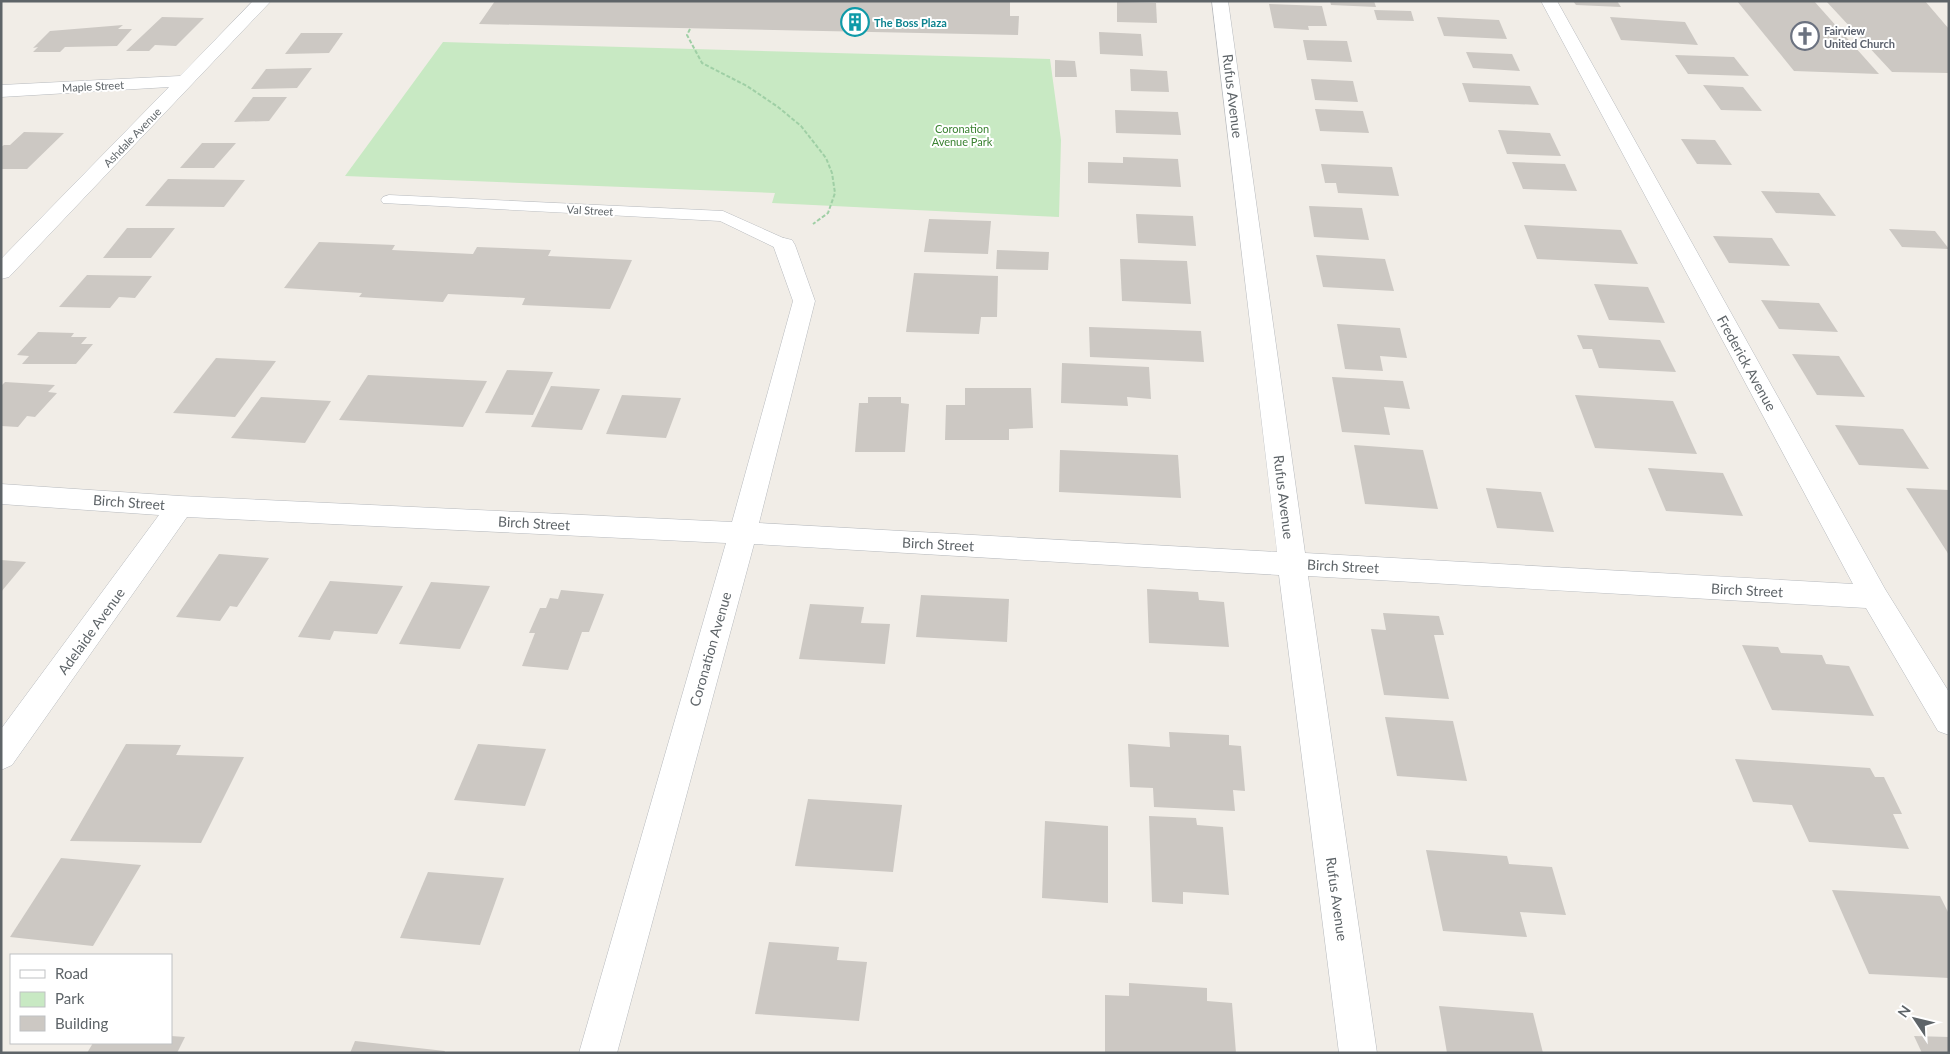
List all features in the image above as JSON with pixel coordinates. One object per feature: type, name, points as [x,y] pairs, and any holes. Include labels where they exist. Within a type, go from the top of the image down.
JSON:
[{"type":"street","name":"Ashdale Avenue","points":[[1,272],[263,1]]},
{"type":"street","name":"Rufus Avenue","points":[[1220,1],[1292,563],[1358,1053]]},
{"type":"street","name":"Frederick Avenue","points":[[1549,1],[1875,597],[1949,722]]},
{"type":"street","name":"Maple Street","points":[[1,91],[186,81]]},
{"type":"street","name":"Coronation Avenue","points":[[598,1053],[743,533],[804,301],[784,245]]},
{"type":"street","name":"Birch Street","points":[[1,494],[180,506],[743,533],[1875,597]]},
{"type":"street","name":"Adelaide Avenue","points":[[1,755],[180,506]]},
{"type":"lane","name":"Val Street","points":[[389,200],[723,216],[784,245]]},
{"type":"path","points":[[690,29],[687,35],[702,62],[747,86],[778,107],[801,126],[826,158],[832,173],[835,193],[828,212],[784,245]]},
{"type":"green space","name":"Coronation Avenue Park","points":[[443,42],[1050,59],[1061,140],[1059,217],[772,203],[775,193],[345,176]]},
{"type":"building","name":"The Boss Plaza","points":[[495,1],[1010,1],[1010,16],[1019,16],[1018,35],[479,24]]},
{"type":"building","points":[[1330,1],[1374,1],[1376,7],[1331,5]]},
{"type":"building","points":[[1573,1],[1617,1],[1621,7],[1576,5]]},
{"type":"building","name":"Fairview United Church","points":[[1737,1],[1814,1],[1879,74],[1794,71]]},
{"type":"building","points":[[1826,1],[1925,1],[1949,29],[1949,73],[1892,72]]},
{"type":"building","points":[[1117,2],[1156,3],[1157,23],[1117,22]]},
{"type":"building","points":[[1269,4],[1322,6],[1327,26],[1308,26],[1309,30],[1274,28]]},
{"type":"building","points":[[1374,10],[1411,11],[1414,21],[1377,20]]},
{"type":"building","points":[[162,17],[204,18],[176,46],[155,45],[149,51],[126,51]]},
{"type":"building","points":[[1437,17],[1499,20],[1507,39],[1444,36]]},
{"type":"building","points":[[1610,17],[1685,22],[1698,45],[1621,40]]},
{"type":"building","points":[[123,25],[118,29],[132,29],[117,46],[65,47],[60,52],[33,52],[38,47],[33,48],[50,31]]},
{"type":"building","points":[[1099,32],[1141,34],[1143,56],[1100,54]]},
{"type":"building","points":[[301,33],[343,33],[329,53],[285,54]]},
{"type":"building","points":[[1303,40],[1347,41],[1352,62],[1307,60]]},
{"type":"building","points":[[1466,52],[1512,54],[1520,71],[1473,68]]},
{"type":"building","points":[[1675,55],[1734,57],[1749,76],[1688,74]]},
{"type":"building","points":[[1055,60],[1075,61],[1077,77],[1055,77]]},
{"type":"building","points":[[312,68],[297,88],[251,89],[266,69]]},
{"type":"building","points":[[1130,69],[1167,71],[1169,92],[1131,91]]},
{"type":"building","points":[[1311,79],[1353,81],[1358,102],[1315,100]]},
{"type":"building","points":[[1462,83],[1530,86],[1539,105],[1469,102]]},
{"type":"building","points":[[1703,85],[1743,87],[1762,111],[1721,110]]},
{"type":"building","points":[[253,97],[287,97],[269,121],[234,122]]},
{"type":"building","points":[[1315,109],[1363,111],[1369,133],[1320,131]]},
{"type":"building","points":[[1115,110],[1178,112],[1181,135],[1116,133]]},
{"type":"building","points":[[1498,130],[1550,133],[1561,156],[1507,154]]},
{"type":"building","points":[[24,132],[64,133],[27,169],[1,169],[1,147],[10,145]]},
{"type":"building","points":[[1681,139],[1715,140],[1732,165],[1697,164]]},
{"type":"building","points":[[202,143],[236,143],[214,168],[180,168]]},
{"type":"building","points":[[1123,157],[1178,159],[1181,187],[1088,183],[1088,162],[1123,163]]},
{"type":"building","points":[[1512,162],[1565,164],[1577,191],[1523,189]]},
{"type":"building","points":[[1321,164],[1392,167],[1399,196],[1338,193],[1336,183],[1325,183]]},
{"type":"building","points":[[168,179],[245,180],[224,207],[145,206]]},
{"type":"building","points":[[1761,191],[1819,193],[1836,216],[1776,213]]},
{"type":"building","points":[[1309,206],[1362,208],[1369,240],[1314,237]]},
{"type":"building","points":[[1136,214],[1193,216],[1196,246],[1138,243]]},
{"type":"building","points":[[929,219],[991,221],[988,254],[924,252]]},
{"type":"building","points":[[1524,225],[1621,230],[1638,264],[1537,259]]},
{"type":"building","points":[[127,228],[175,228],[151,258],[103,258]]},
{"type":"building","points":[[1889,229],[1935,231],[1949,249],[1902,247]]},
{"type":"building","points":[[1713,236],[1772,238],[1790,266],[1729,263]]},
{"type":"building","points":[[319,242],[395,245],[392,250],[473,254],[477,247],[551,250],[548,256],[632,260],[610,309],[522,305],[525,298],[448,294],[443,302],[359,297],[362,293],[284,288]]},
{"type":"building","points":[[997,250],[1049,252],[1048,270],[996,269]]},
{"type":"building","points":[[1316,255],[1385,259],[1394,291],[1323,287]]},
{"type":"building","points":[[1120,259],[1187,261],[1191,304],[1122,301]]},
{"type":"building","points":[[914,273],[998,276],[997,317],[981,317],[979,334],[906,332]]},
{"type":"building","points":[[87,275],[152,276],[135,298],[119,297],[110,308],[59,307]]},
{"type":"building","points":[[1594,284],[1648,287],[1665,323],[1609,320]]},
{"type":"building","points":[[1761,300],[1819,303],[1838,332],[1779,329]]},
{"type":"building","points":[[1337,324],[1400,328],[1407,358],[1380,356],[1383,371],[1345,369]]},
{"type":"building","points":[[1089,327],[1201,331],[1204,362],[1090,357]]},
{"type":"building","points":[[38,332],[74,333],[71,337],[87,337],[81,344],[93,344],[76,364],[22,364],[29,356],[17,355]]},
{"type":"building","points":[[1577,335],[1660,340],[1676,372],[1599,368],[1592,349],[1583,349]]},
{"type":"building","points":[[1792,354],[1839,356],[1865,397],[1817,395]]},
{"type":"building","points":[[216,358],[276,361],[235,417],[173,413]]},
{"type":"building","points":[[1062,363],[1149,367],[1151,399],[1127,397],[1128,406],[1061,403]]},
{"type":"building","points":[[507,370],[553,372],[533,415],[485,413]]},
{"type":"building","points":[[368,375],[487,381],[463,427],[339,420]]},
{"type":"building","points":[[1332,377],[1403,381],[1410,409],[1384,407],[1390,435],[1342,432]]},
{"type":"building","points":[[5,382],[55,385],[48,392],[57,393],[35,417],[27,416],[18,427],[1,426],[1,386]]},
{"type":"building","points":[[551,386],[600,389],[582,430],[531,427]]},
{"type":"building","points":[[965,388],[1031,388],[1033,428],[1009,429],[1009,440],[945,440],[946,405],[965,405]]},
{"type":"building","points":[[622,395],[681,398],[666,438],[606,434]]},
{"type":"building","points":[[1575,395],[1673,401],[1697,454],[1595,448]]},
{"type":"building","points":[[261,397],[331,401],[305,443],[231,438]]},
{"type":"building","points":[[868,397],[901,397],[901,403],[909,404],[905,452],[855,452],[859,403],[868,403]]},
{"type":"building","points":[[1835,425],[1903,429],[1929,469],[1859,465]]},
{"type":"building","points":[[1354,445],[1423,450],[1438,509],[1365,504]]},
{"type":"building","points":[[1060,450],[1178,455],[1181,498],[1059,492]]},
{"type":"building","points":[[1648,468],[1723,473],[1743,516],[1666,511]]},
{"type":"building","points":[[1486,488],[1541,492],[1554,532],[1497,528]]},
{"type":"building","points":[[1906,488],[1949,490],[1949,555]]},
{"type":"building","points":[[219,554],[269,558],[237,607],[230,606],[220,621],[176,617]]},
{"type":"building","points":[[1,560],[26,562],[1,592]]},
{"type":"building","points":[[330,581],[403,586],[377,634],[334,631],[330,640],[298,637]]},
{"type":"building","points":[[431,582],[490,586],[460,649],[399,644]]},
{"type":"building","points":[[1147,589],[1198,592],[1199,600],[1224,602],[1229,647],[1149,643]]},
{"type":"building","points":[[561,590],[604,594],[589,632],[582,632],[568,670],[522,666],[535,633],[529,633],[540,608],[546,608],[550,598],[558,599]]},
{"type":"building","points":[[921,595],[1009,599],[1007,642],[916,637]]},
{"type":"building","points":[[810,604],[864,607],[861,623],[890,624],[885,664],[799,659]]},
{"type":"building","points":[[1383,613],[1439,616],[1444,635],[1434,635],[1449,699],[1384,695],[1371,629],[1386,630]]},
{"type":"building","points":[[1742,645],[1778,647],[1781,653],[1822,655],[1826,664],[1849,666],[1874,716],[1772,710]]},
{"type":"building","points":[[1385,717],[1453,721],[1467,781],[1397,776]]},
{"type":"building","points":[[1169,732],[1229,735],[1229,745],[1241,746],[1245,791],[1233,790],[1235,811],[1154,807],[1153,788],[1130,787],[1128,744],[1170,747]]},
{"type":"building","points":[[126,744],[181,745],[176,755],[244,757],[201,843],[70,841]]},
{"type":"building","points":[[478,744],[546,749],[525,806],[454,800]]},
{"type":"building","points":[[1735,759],[1870,768],[1875,777],[1884,777],[1902,814],[1893,814],[1909,849],[1809,842],[1792,805],[1753,802]]},
{"type":"building","points":[[808,799],[902,805],[893,872],[795,866]]},
{"type":"building","points":[[1149,816],[1196,818],[1197,825],[1223,827],[1229,895],[1183,892],[1183,904],[1152,902]]},
{"type":"building","points":[[1045,821],[1108,826],[1108,903],[1042,898]]},
{"type":"building","points":[[1426,850],[1507,856],[1509,864],[1552,867],[1566,915],[1520,912],[1527,937],[1443,931]]},
{"type":"building","points":[[61,858],[141,865],[93,946],[10,937]]},
{"type":"building","points":[[428,872],[504,878],[480,945],[400,938]]},
{"type":"building","points":[[1832,890],[1940,896],[1949,914],[1949,978],[1869,974]]},
{"type":"building","points":[[769,942],[839,947],[837,960],[867,962],[859,1021],[755,1014]]},
{"type":"building","points":[[1129,983],[1207,988],[1207,1001],[1232,1003],[1236,1053],[1105,1053],[1105,995],[1129,996]]},
{"type":"building","points":[[1439,1006],[1533,1013],[1543,1053],[1447,1053]]},
{"type":"building","points":[[172,1036],[185,1037],[177,1053],[87,1053],[92,1044],[172,1044]]},
{"type":"building","points":[[1914,1036],[1949,1037],[1949,1053],[1922,1053]]},
{"type":"building","points":[[355,1041],[445,1051],[444,1053],[350,1053]]},
{"type":"place","name":"The Boss Plaza","points":[[855,22]]},
{"type":"place","name":"Fairview United Church","points":[[1805,36]]}]
